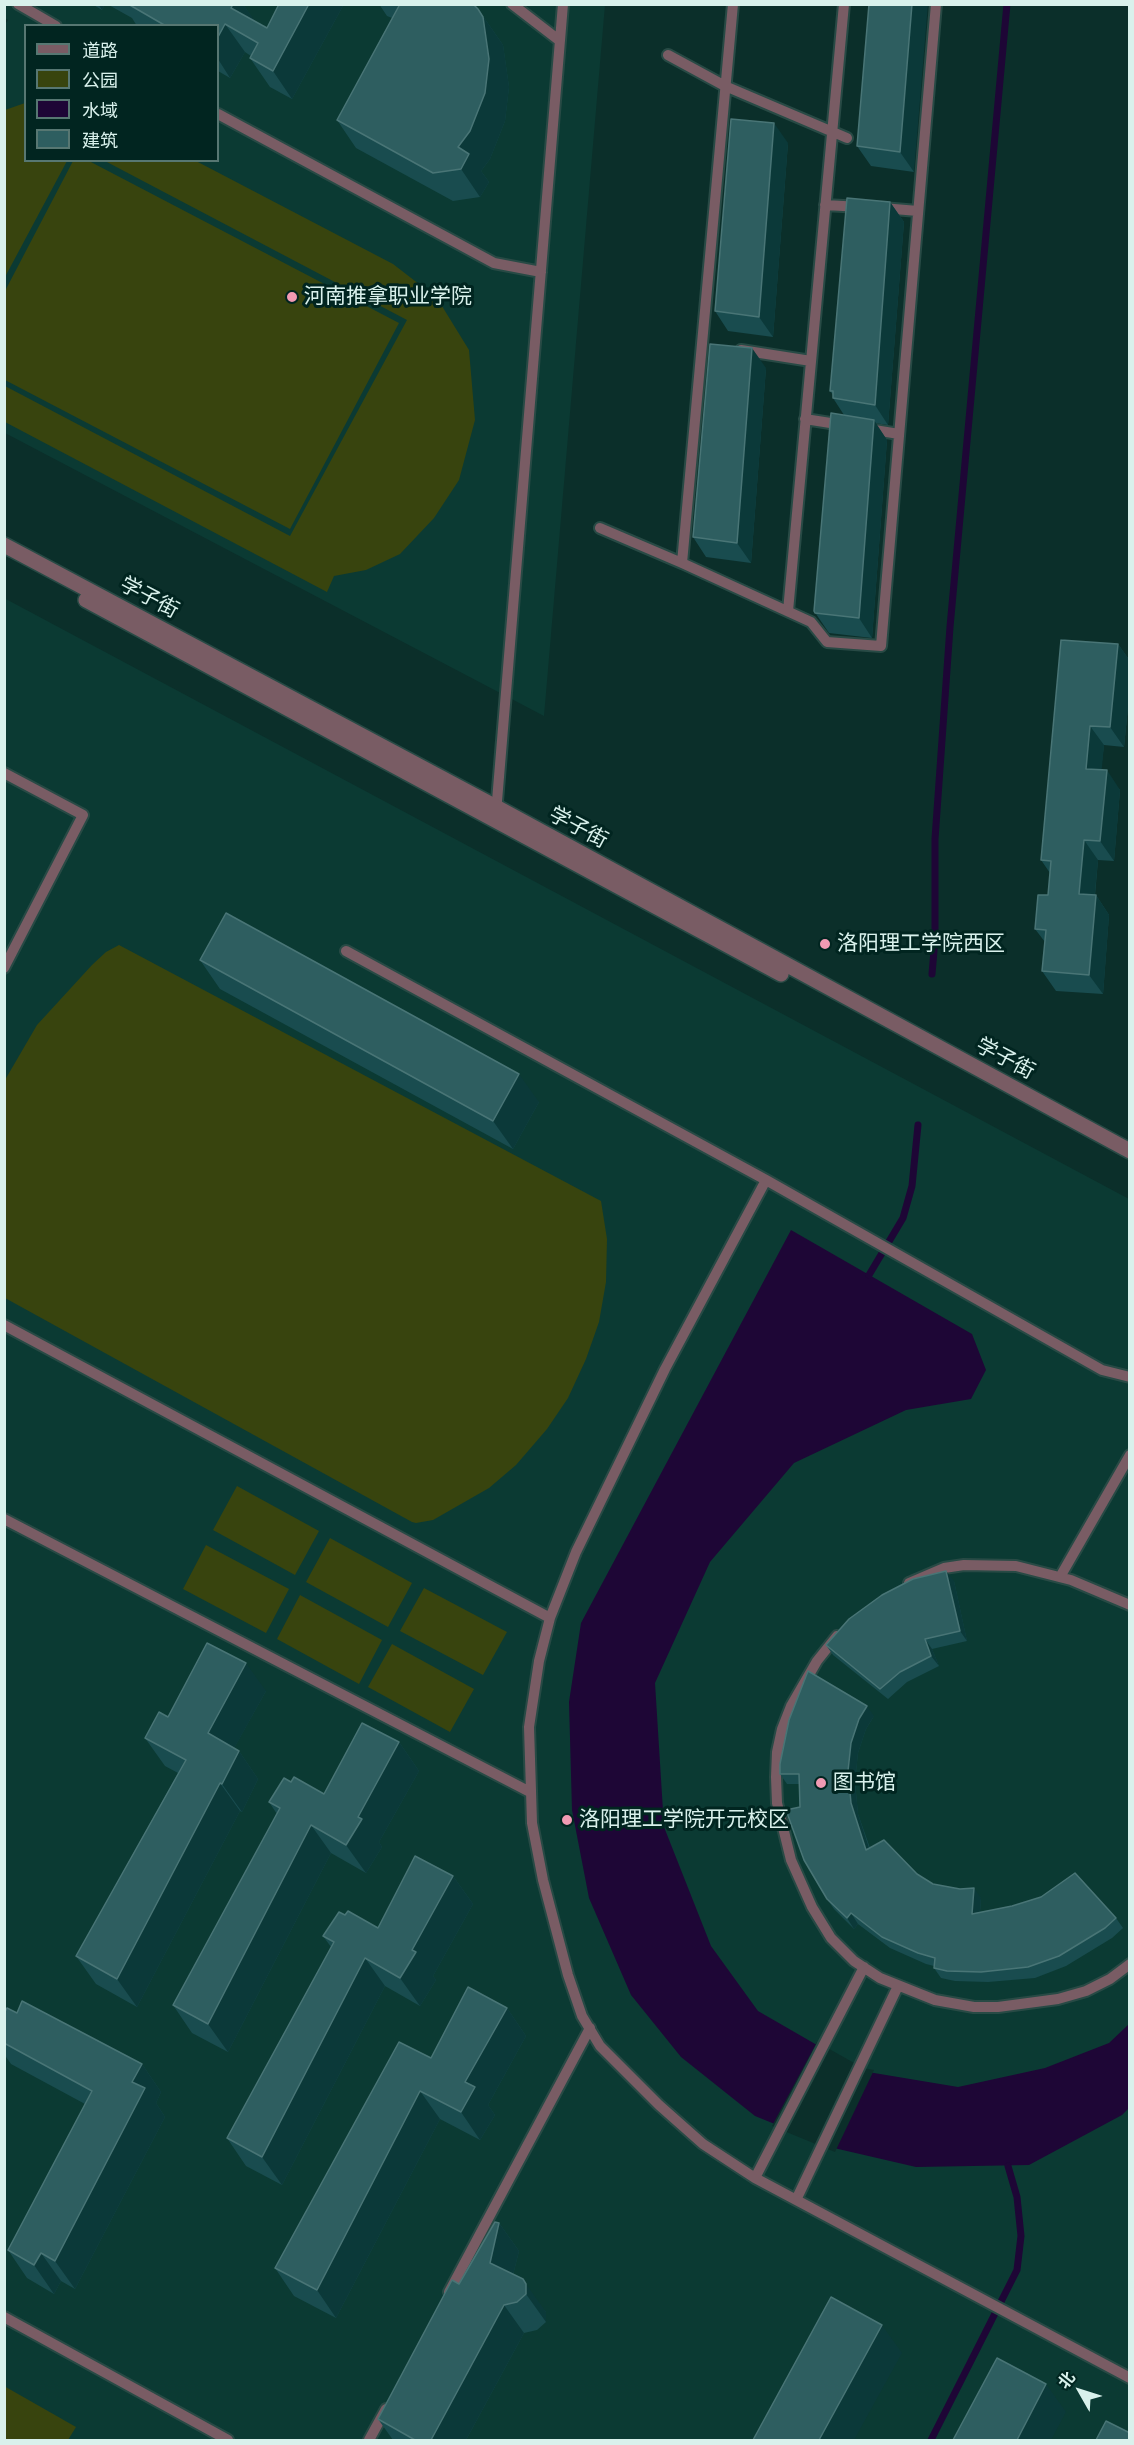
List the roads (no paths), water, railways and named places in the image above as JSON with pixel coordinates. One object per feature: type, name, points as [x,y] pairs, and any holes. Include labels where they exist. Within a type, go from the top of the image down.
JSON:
[{"type":"street","name":"学子街","points":[[4,544],[1130,1161]]},
{"type":"street","name":"学子街","points":[[4,556],[1130,1151]]},
{"type":"lane","points":[[18,4],[53,24]]},
{"type":"lane","points":[[513,4],[560,41]]},
{"type":"lane","points":[[496,814],[563,4]]},
{"type":"lane","points":[[682,562],[707,345],[733,4]]},
{"type":"lane","points":[[788,611],[844,4]]},
{"type":"lane","points":[[600,528],[682,562],[812,622],[827,642],[881,646],[936,4]]},
{"type":"lane","points":[[668,55],[726,86],[847,138]]},
{"type":"lane","points":[[219,115],[494,263],[541,272]]},
{"type":"lane","points":[[825,205],[918,210]]},
{"type":"lane","points":[[735,349],[811,361]]},
{"type":"lane","points":[[805,419],[899,434]]},
{"type":"lane","points":[[4,773],[83,814],[4,968]]},
{"type":"lane","points":[[346,951],[766,1180],[1102,1370],[1130,1377]]},
{"type":"lane","points":[[766,1180],[659,1380],[576,1552],[550,1618],[539,1661],[529,1727],[532,1823],[543,1880],[568,1975],[582,2016],[600,2046],[659,2105],[703,2144],[755,2178],[1130,2378]]},
{"type":"lane","points":[[4,1325],[550,1618]]},
{"type":"lane","points":[[1060,1577],[1130,1455]]},
{"type":"lane","points":[[4,1519],[530,1792]]},
{"type":"lane","points":[[897,1588],[944,1568],[964,1564],[1016,1566],[1060,1577],[1128,1601]]},
{"type":"lane","points":[[844,1628],[817,1661],[791,1706],[782,1729],[777,1752],[777,1803],[791,1860],[820,1922],[842,1950],[880,1978],[898,1986],[942,2002],[974,2007],[998,2007],[1059,1999],[1086,1991],[1130,1964]]},
{"type":"lane","points":[[755,2178],[864,1967]]},
{"type":"lane","points":[[796,2200],[898,1986]]},
{"type":"lane","points":[[443,2303],[590,2028]]},
{"type":"lane","points":[[4,2318],[228,2440]]},
{"type":"lane","points":[[369,2440],[392,2398]]},
{"type":"water","points":[[791,1230],[972,1334],[986,1370],[971,1399],[906,1410],[794,1463],[710,1562],[655,1683],[664,1827],[711,1946],[758,2011],[862,2071],[958,2087],[1045,2068],[1109,2043],[1129,2024],[1129,2108],[1122,2115],[1029,2165],[916,2167],[834,2148],[755,2116],[681,2057],[631,1995],[589,1898],[572,1810],[569,1702],[581,1623]]},
{"type":"waterway","points":[[932,974],[935,939],[935,839],[950,627],[1007,4]]},
{"type":"waterway","points":[[869,1275],[903,1218],[912,1186],[918,1125]]},
{"type":"waterway","points":[[931,2440],[1017,2270],[1021,2236],[1017,2197],[1008,2166]]},
{"type":"place","name":"河南推拿职业学院","points":[[292,297]]},
{"type":"place","name":"洛阳理工学院西区","points":[[825,944]]},
{"type":"place","name":"图书馆","points":[[821,1783]]},
{"type":"place","name":"洛阳理工学院开元校区","points":[[567,1820]]}]
